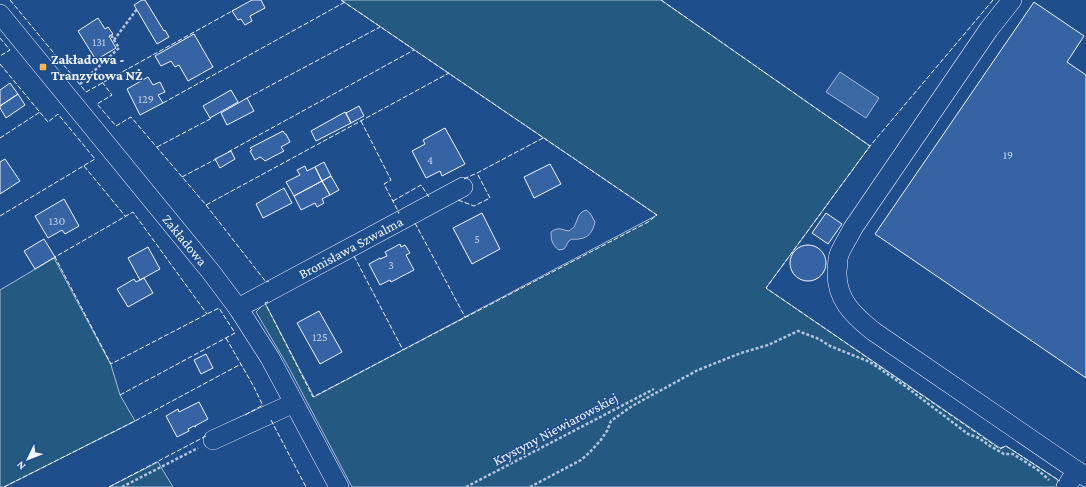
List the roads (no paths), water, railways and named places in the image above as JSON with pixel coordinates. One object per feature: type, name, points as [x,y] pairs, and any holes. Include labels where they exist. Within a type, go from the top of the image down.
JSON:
[{"type":"street","points":[[1012,0],[989,29],[853,228],[839,255],[837,281],[842,298],[859,320],[1081,474],[1059,485]]},
{"type":"street","name":"Zakładowa","points":[[0,14],[198,255],[238,308],[270,358],[339,487]]},
{"type":"street","name":"Bronisława Szwalma","points":[[238,308],[463,187]]},
{"type":"street","points":[[206,443],[294,403]]},
{"type":"place","name":"Zakładowa - Tranzytowa NŻ","points":[[43,67]]}]
